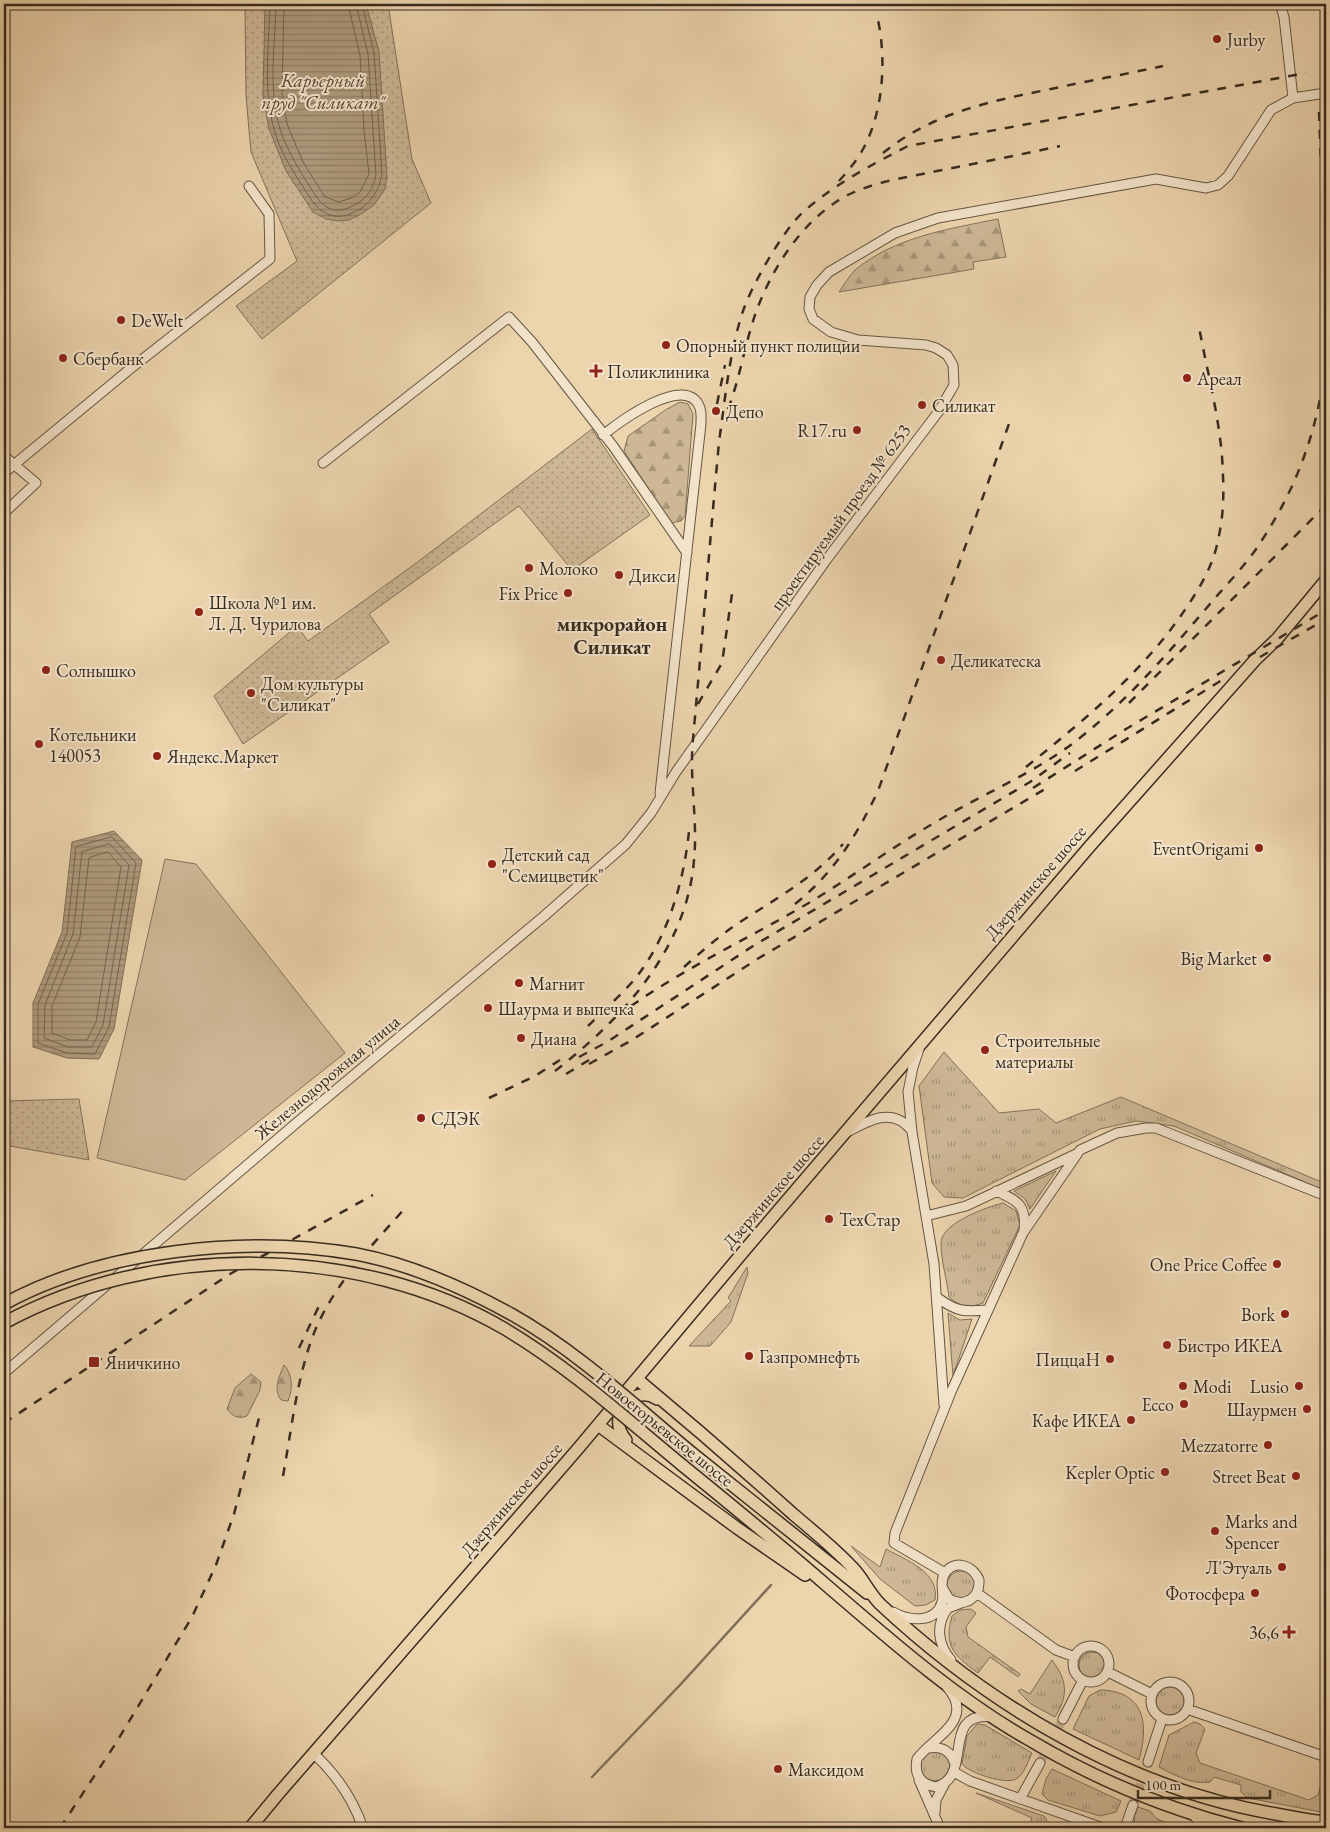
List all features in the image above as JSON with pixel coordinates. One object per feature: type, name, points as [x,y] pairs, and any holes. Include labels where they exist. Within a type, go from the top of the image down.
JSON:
[{"type":"main road","name":"Дзержинское шоссе","points":[[250,1828],[637,1379],[928,1034],[1141,787],[1277,639],[1326,580]]},
{"type":"main road","name":"Новоегорьевское шоссе","points":[[4,1304],[28,1290],[68,1275],[151,1255],[252,1247],[288,1247],[356,1254],[412,1270],[511,1314],[580,1361],[956,1666],[1036,1722],[1122,1766],[1176,1788],[1240,1808],[1325,1821]]},
{"type":"main road","name":"Новоегорьевское шоссе","points":[[4,1323],[36,1306],[73,1292],[154,1272],[252,1264],[288,1264],[353,1271],[407,1286],[443,1300],[503,1328],[570,1374],[871,1623],[936,1675],[993,1717],[1025,1738],[1115,1785],[1186,1812],[1242,1828]]},
{"type":"main road","points":[[637,1379],[752,1475],[854,1568],[881,1605]]},
{"type":"main road","points":[[637,1453],[622,1436],[618,1426],[618,1417],[626,1403],[637,1397],[649,1395],[675,1412]]},
{"type":"main road","points":[[598,1424],[737,1528],[871,1623]]},
{"type":"street","points":[[1280,4],[1286,27],[1292,98]]},
{"type":"street","name":"проектируемый проезд № 6253","points":[[659,795],[827,560],[939,411],[954,385],[953,365],[947,355],[936,348],[858,340],[831,332],[817,324],[808,304],[813,291],[822,278],[838,264],[894,233],[938,218],[1156,179],[1206,188],[1218,185],[1228,176],[1271,110],[1292,98],[1326,93]]},
{"type":"street","points":[[4,473],[14,463],[270,259],[269,214],[249,186]]},
{"type":"street","points":[[323,463],[509,317],[532,342],[603,434],[687,554]]},
{"type":"street","points":[[603,434],[652,402],[677,396],[687,396],[699,406],[701,415],[699,442],[659,795]]},
{"type":"street","points":[[4,456],[36,483],[4,513]]},
{"type":"street","name":"Железнодорожная улица","points":[[4,1373],[619,851],[636,834],[651,813],[659,795]]},
{"type":"street","points":[[928,1034],[913,1067],[908,1092],[912,1132],[938,1298],[944,1410]]},
{"type":"street","points":[[844,1134],[883,1116],[899,1118],[912,1132]]},
{"type":"street","points":[[926,1216],[966,1206],[1117,1133],[1146,1128],[1156,1128],[1326,1196]]},
{"type":"street","points":[[945,1573],[894,1543],[893,1539],[944,1410],[1023,1233],[1076,1154]]},
{"type":"street","points":[[996,1191],[1016,1200],[1022,1207],[1025,1220],[1023,1233]]},
{"type":"street","points":[[938,1298],[950,1308],[960,1311],[988,1310]]},
{"type":"street","points":[[881,1605],[907,1618],[924,1618],[932,1615],[940,1607],[943,1597],[942,1587],[945,1573],[954,1566],[959,1565],[971,1568],[979,1580],[977,1593],[973,1598],[948,1608],[940,1630],[941,1646],[956,1666]]},
{"type":"street","points":[[942,1587],[949,1599],[962,1603]]},
{"type":"street","points":[[977,1593],[1056,1650],[1075,1657]]},
{"type":"street","points":[[1096,1647],[1106,1654],[1110,1666],[1108,1672],[1097,1682],[1083,1680],[1074,1670],[1075,1657],[1084,1648],[1096,1647]]},
{"type":"street","points":[[1108,1672],[1152,1694]]},
{"type":"street","points":[[936,1675],[951,1692],[956,1706],[956,1716],[947,1730],[917,1759],[917,1775],[940,1828]]},
{"type":"street","points":[[1062,1719],[1083,1680]]},
{"type":"street","points":[[1163,1683],[1178,1684],[1188,1694],[1187,1709],[1176,1719],[1162,1718],[1152,1708],[1152,1694],[1163,1683]]},
{"type":"street","points":[[1187,1709],[1326,1757]]},
{"type":"street","points":[[935,1816],[936,1800],[955,1770],[959,1740],[966,1723],[978,1716],[993,1717]]},
{"type":"street","points":[[1148,1762],[1162,1718]]},
{"type":"street","points":[[928,1748],[936,1747],[950,1753],[955,1770],[970,1781],[1103,1828]]},
{"type":"street","points":[[313,1753],[336,1777],[352,1803],[363,1828]]},
{"type":"street","points":[[1020,1799],[1040,1762]]},
{"type":"street","points":[[917,1775],[928,1786],[944,1785]]},
{"type":"street","points":[[1124,1828],[1133,1805]]},
{"type":"street","points":[[1186,1812],[1208,1828]]},
{"type":"green space","points":[[245,4],[388,4],[412,159],[431,203],[262,339],[236,306],[297,261],[251,152],[246,96]]},
{"type":"green space","points":[[998,219],[1006,257],[973,262],[974,269],[839,292],[855,270],[887,250],[923,236]]},
{"type":"green space","points":[[680,402],[688,404],[693,414],[685,517],[681,521],[671,523],[624,451],[628,436]]},
{"type":"green space","points":[[592,429],[650,515],[572,570],[519,506],[369,614],[389,642],[243,744],[214,696],[297,626],[308,641],[415,564]]},
{"type":"green space","points":[[165,859],[196,864],[345,1053],[185,1180],[97,1158]]},
{"type":"green space","points":[[944,1052],[999,1113],[1039,1109],[1056,1123],[1121,1097],[1326,1184],[1326,1191],[1174,1126],[1136,1121],[1100,1129],[963,1198],[944,1197],[932,1183],[919,1086]]},
{"type":"green space","points":[[79,1099],[89,1160],[4,1145],[4,1101]]},
{"type":"green space","points":[[1056,1171],[1030,1209],[1025,1199],[1014,1191]]},
{"type":"green space","points":[[1003,1203],[1016,1211],[1020,1225],[983,1303],[973,1306],[961,1305],[949,1297],[941,1250],[943,1236],[948,1229],[966,1217]]},
{"type":"green space","points":[[747,1267],[748,1273],[731,1322],[710,1346],[689,1346],[731,1301],[728,1298]]},
{"type":"green space","points":[[948,1313],[960,1320],[972,1319],[953,1376]]},
{"type":"green space","points":[[284,1365],[289,1373],[291,1382],[291,1392],[288,1401],[281,1400],[277,1392],[280,1374]]},
{"type":"green space","points":[[251,1374],[261,1382],[260,1390],[247,1416],[236,1417],[227,1409],[235,1388]]},
{"type":"green space","points":[[851,1546],[880,1567],[886,1549],[920,1568],[932,1582],[935,1590],[935,1600],[926,1605],[915,1606],[880,1579]]},
{"type":"green space","points":[[961,1571],[971,1575],[975,1585],[971,1595],[961,1599],[951,1595],[947,1585],[951,1575]]},
{"type":"green space","points":[[971,1609],[976,1613],[966,1627],[968,1637],[1020,1674],[1018,1677],[990,1657],[978,1673],[957,1656],[950,1643],[949,1636],[952,1616],[960,1610]]},
{"type":"green space","points":[[1092,1652],[1101,1656],[1105,1665],[1101,1674],[1092,1678],[1083,1674],[1079,1665],[1083,1656]]},
{"type":"green space","points":[[1052,1660],[1061,1674],[1064,1688],[1063,1702],[1055,1717],[1031,1704],[1018,1691],[1021,1689],[1030,1694]]},
{"type":"green space","points":[[1170,1687],[1180,1691],[1184,1701],[1180,1711],[1170,1715],[1160,1711],[1156,1701],[1160,1691]]},
{"type":"green space","points":[[1100,1690],[1126,1696],[1135,1703],[1143,1722],[1142,1747],[1139,1760],[1073,1729],[1089,1696]]},
{"type":"green space","points":[[1194,1722],[1200,1724],[1205,1729],[1196,1753],[1200,1763],[1309,1800],[1318,1795],[1326,1769],[1326,1813],[1248,1798],[1241,1792],[1241,1785],[1214,1777],[1210,1782],[1204,1783],[1190,1781],[1159,1767],[1169,1735]]},
{"type":"green space","points":[[977,1724],[985,1725],[1032,1753],[1024,1771],[1019,1777],[1011,1780],[996,1779],[972,1771],[962,1764],[967,1736]]},
{"type":"green space","points":[[935,1751],[946,1755],[950,1766],[946,1777],[935,1781],[924,1777],[920,1766],[924,1755]]},
{"type":"green space","points":[[1052,1769],[1121,1801],[1116,1812],[1100,1816],[1048,1800],[1042,1794],[1046,1779]]},
{"type":"green space","points":[[976,1793],[1044,1816],[1047,1820],[1043,1828],[1029,1827],[1032,1818]]},
{"type":"green space","points":[[1138,1807],[1150,1811],[1157,1819],[1182,1828],[1135,1828],[1134,1817]]},
{"type":"green space","points":[[1189,1824],[1197,1828],[1182,1828]]},
{"type":"water","name":"Карьерный пруд \"Силикат\"","points":[[265,4],[366,4],[379,52],[387,176],[385,189],[374,205],[349,220],[326,219],[313,212],[286,171],[269,129],[263,96]]},
{"type":"water","points":[[114,831],[142,860],[114,1029],[99,1059],[67,1058],[33,1047],[33,1003],[62,932],[72,842]]},
{"type":"waterway","points":[[592,1777],[680,1685],[771,1585]]},
{"type":"tunnel","points":[[1040,1763],[1063,1719]]},
{"type":"tunnel","points":[[1133,1805],[1148,1762]]},
{"type":"railway","points":[[839,181],[857,159],[867,141],[878,108],[882,72],[881,37],[878,20]]},
{"type":"railway","points":[[883,153],[921,128],[963,110],[1006,98],[1163,66]]},
{"type":"railway","points":[[555,1071],[604,1029],[627,1005],[647,979],[665,952],[679,923],[689,892],[695,845],[692,769],[693,739],[719,442],[725,394],[734,345],[746,303],[785,233],[802,213],[826,193],[866,168],[908,146],[1306,73]]},
{"type":"railway","points":[[1319,112],[1326,292]]},
{"type":"railway","points":[[728,409],[752,325],[768,283],[793,243],[814,219],[826,209],[850,194],[887,181],[1060,146]]},
{"type":"railway","points":[[1026,767],[1068,733],[1146,659],[1180,617],[1198,590],[1212,561],[1216,550],[1222,516],[1222,457],[1217,420],[1199,327]]},
{"type":"railway","points":[[631,1006],[696,966],[807,904],[947,816],[1055,756],[1111,711],[1165,656],[1240,570],[1257,548],[1275,519],[1287,497],[1306,451],[1319,403],[1326,354]]},
{"type":"railway","points":[[717,404],[725,365]]},
{"type":"railway","points":[[795,904],[833,866],[853,838],[878,791],[1010,421]]},
{"type":"railway","points":[[1129,703],[1326,505]]},
{"type":"railway","points":[[698,704],[722,663],[733,587]]},
{"type":"railway","points":[[1033,788],[1126,729],[1326,610]]},
{"type":"railway","points":[[1260,657],[1326,619]]},
{"type":"railway","points":[[1075,771],[1222,680]]},
{"type":"railway","points":[[579,1057],[607,1042],[753,946],[1030,782],[1070,753]]},
{"type":"railway","points":[[589,1064],[632,1040],[759,958],[1045,789]]},
{"type":"railway","points":[[588,1026],[634,980],[656,947],[665,929],[678,890],[687,850],[689,831]]},
{"type":"railway","points":[[684,967],[730,929],[819,868],[843,844]]},
{"type":"railway","points":[[566,1074],[594,1057]]},
{"type":"railway","points":[[489,1098],[535,1076],[560,1060]]},
{"type":"railway","points":[[4,1423],[230,1274],[373,1195]]},
{"type":"railway","points":[[283,1476],[301,1376],[318,1324],[327,1306],[351,1271],[406,1207]]},
{"type":"railway","points":[[299,1348],[319,1306]]},
{"type":"railway","points":[[60,1828],[116,1743],[192,1617],[216,1565],[234,1514],[260,1414]]},
{"type":"place","name":"Jurby","points":[[1217,39]]},
{"type":"place","name":"DeWelt","points":[[121,320]]},
{"type":"place","name":"Опорный пункт полиции","points":[[666,345]]},
{"type":"place","name":"Сбербанк","points":[[63,358]]},
{"type":"place","name":"Поликлиника","points":[[596,371]]},
{"type":"place","name":"Ареал","points":[[1187,378]]},
{"type":"place","name":"Силикат","points":[[922,405]]},
{"type":"place","name":"Депо","points":[[716,411]]},
{"type":"place","name":"R17.ru","points":[[857,430]]},
{"type":"place","name":"Молоко","points":[[529,568]]},
{"type":"place","name":"Дикси","points":[[619,575]]},
{"type":"place","name":"Fix Price","points":[[568,593]]},
{"type":"place","name":"Школа №1 им. Л. Д. Чурилова","points":[[199,612]]},
{"type":"place","name":"Деликатеска","points":[[941,660]]},
{"type":"place","name":"Солнышко","points":[[46,670]]},
{"type":"place","name":"Дом культуры \"Силикат\"","points":[[251,693]]},
{"type":"place","name":"Котельники 140053","points":[[39,744]]},
{"type":"place","name":"Яндекс.Маркет","points":[[157,756]]},
{"type":"place","name":"EventOrigami","points":[[1259,848]]},
{"type":"place","name":"Детский сад \"Семицветик\"","points":[[492,864]]},
{"type":"place","name":"Big Market","points":[[1267,958]]},
{"type":"place","name":"Магнит","points":[[519,983]]},
{"type":"place","name":"Шаурма и выпечка","points":[[488,1008]]},
{"type":"place","name":"Диана","points":[[521,1038]]},
{"type":"place","name":"Строительные материалы","points":[[985,1050]]},
{"type":"place","name":"СДЭК","points":[[421,1118]]},
{"type":"place","name":"ТехСтар","points":[[829,1219]]},
{"type":"place","name":"One Price Coffee","points":[[1277,1264]]},
{"type":"place","name":"Bork","points":[[1285,1314]]},
{"type":"place","name":"Бистро ИКЕА","points":[[1167,1345]]},
{"type":"place","name":"Газпромнефть","points":[[749,1356]]},
{"type":"place","name":"ПиццаН","points":[[1110,1359]]},
{"type":"place","name":"Яничкино","points":[[94,1362]]},
{"type":"place","name":"Modi","points":[[1183,1386]]},
{"type":"place","name":"Lusio","points":[[1299,1386]]},
{"type":"place","name":"Ecco","points":[[1184,1404]]},
{"type":"place","name":"Шаурмен","points":[[1307,1409]]},
{"type":"place","name":"Кафе ИКЕА","points":[[1131,1420]]},
{"type":"place","name":"Mezzatorre","points":[[1268,1445]]},
{"type":"place","name":"Kepler Optic","points":[[1165,1472]]},
{"type":"place","name":"Street Beat","points":[[1296,1476]]},
{"type":"place","name":"Marks and Spencer","points":[[1215,1531]]},
{"type":"place","name":"Л'Этуаль","points":[[1282,1567]]},
{"type":"place","name":"Фотосфера","points":[[1255,1593]]},
{"type":"place","name":"36,6","points":[[1289,1632]]},
{"type":"place","name":"Максидом","points":[[778,1769]]},
{"type":"district","name":"микрорайон Силикат","points":[[612,636]]}]
